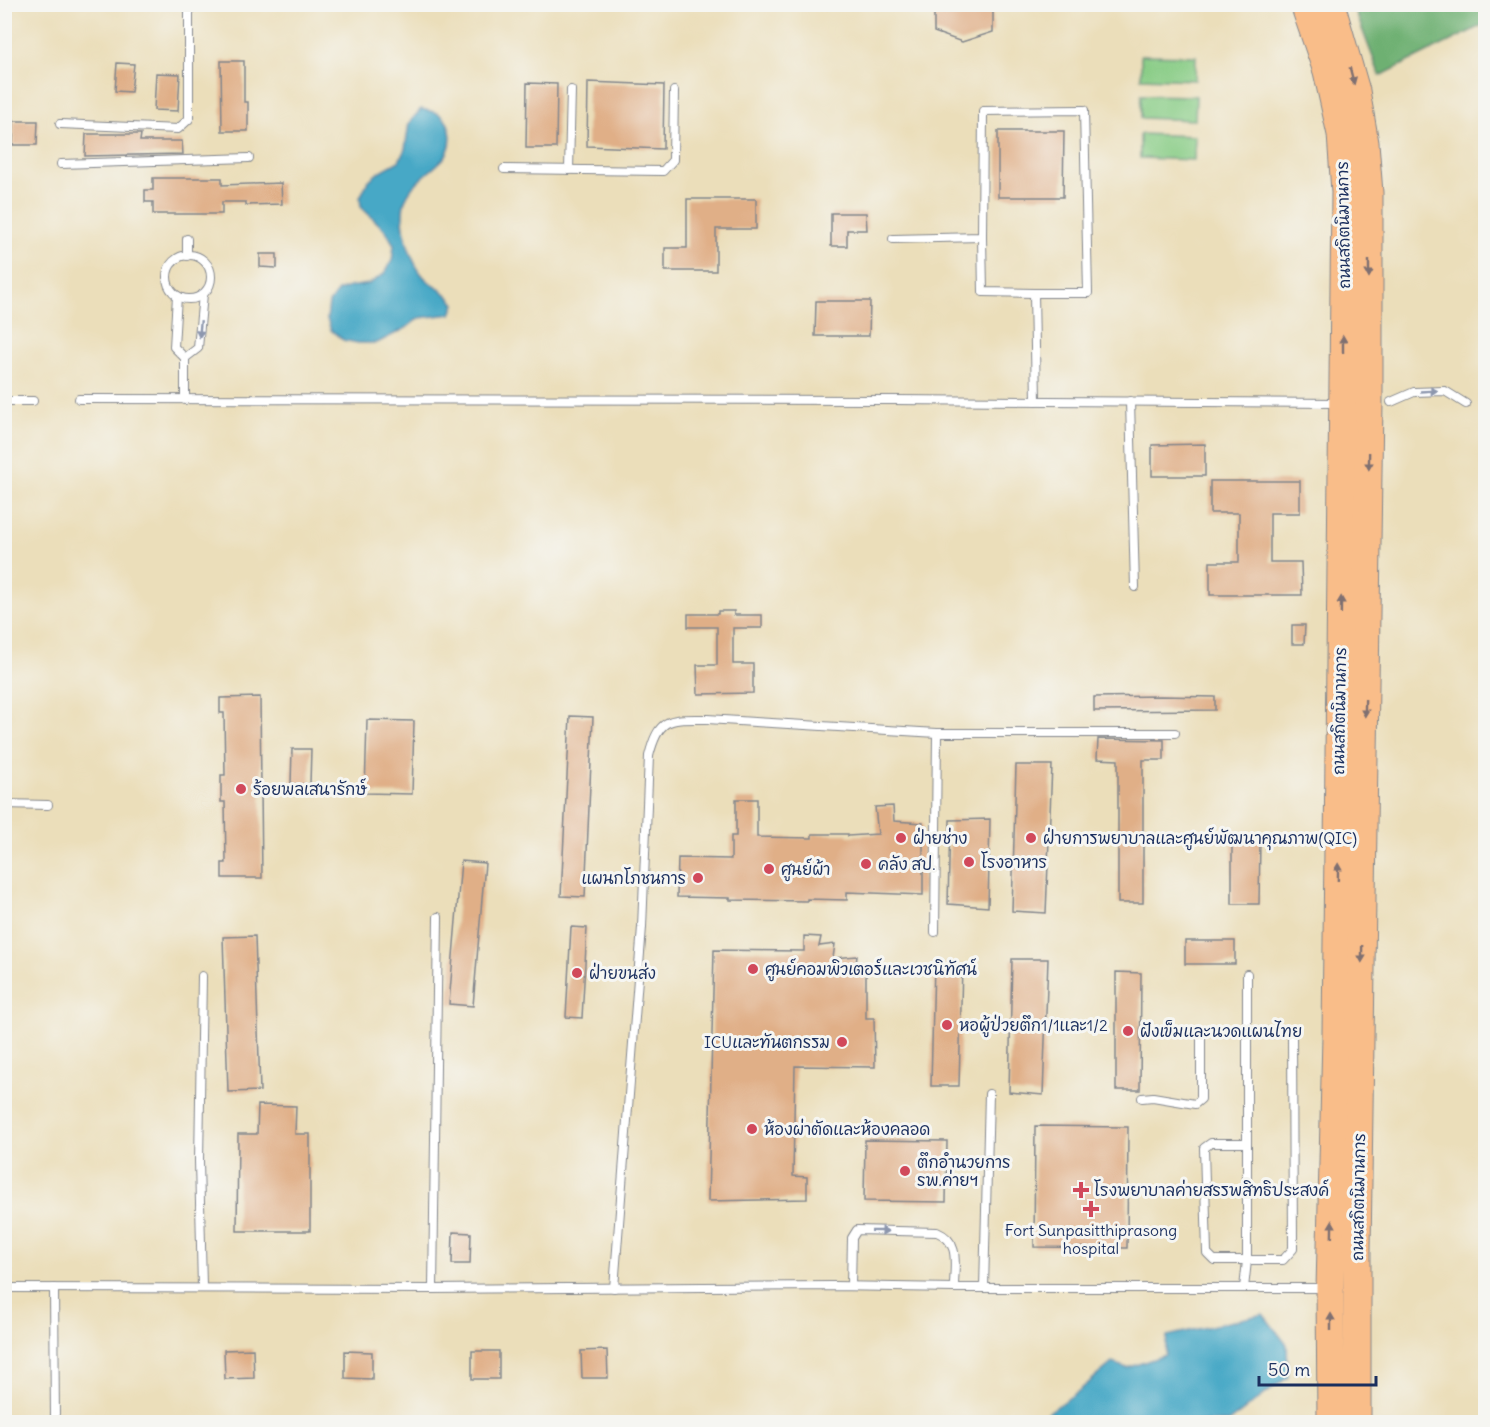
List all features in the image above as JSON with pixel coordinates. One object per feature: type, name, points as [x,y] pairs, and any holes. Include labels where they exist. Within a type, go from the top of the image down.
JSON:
[{"type":"main road","name":"ถนนสถิตนิมานการ","points":[[1304,4],[1327,71],[1341,134],[1345,192],[1368,403]]},
{"type":"main road","name":"ถนนสถิตนิมานการ","points":[[1331,4],[1356,91],[1365,142],[1369,193],[1368,403],[1336,1036],[1343,1288],[1357,1422]]},
{"type":"main road","name":"ถนนสถิตนิมานการ","points":[[1331,1422],[1343,1288]]},
{"type":"lane","points":[[60,124],[178,129],[189,119],[189,9],[186,4]]},
{"type":"lane","points":[[569,170],[570,90]]},
{"type":"lane","points":[[504,169],[663,171],[673,160],[674,91]]},
{"type":"lane","points":[[1084,110],[1088,293],[1034,293],[983,292],[983,111],[1084,110]]},
{"type":"lane","points":[[61,164],[249,158]]},
{"type":"lane","points":[[893,239],[982,237]]},
{"type":"lane","points":[[187,239],[187,255]]},
{"type":"lane","points":[[186,358],[198,348],[203,294],[210,282],[208,269],[200,258],[187,255],[174,261],[167,272],[168,286],[177,296],[190,299],[203,294]]},
{"type":"lane","points":[[1034,293],[1036,401]]},
{"type":"lane","points":[[177,296],[174,347],[186,358],[186,400]]},
{"type":"lane","points":[[80,399],[1368,403],[1414,392],[1445,391],[1466,404]]},
{"type":"lane","points":[[4,401],[33,401]]},
{"type":"lane","points":[[1130,401],[1135,587]]},
{"type":"lane","points":[[614,1287],[642,927],[649,756],[654,735],[663,724],[680,719],[707,719],[937,733],[1174,733]]},
{"type":"lane","points":[[935,932],[937,733]]},
{"type":"lane","points":[[4,804],[48,805]]},
{"type":"lane","points":[[433,1289],[438,917]]},
{"type":"lane","points":[[1244,1288],[1247,1261],[1247,974]]},
{"type":"lane","points":[[201,1287],[199,1161],[202,976]]},
{"type":"lane","points":[[1142,1098],[1153,1097],[1195,1104],[1201,1099],[1201,1031],[1292,1032],[1293,1249],[1283,1260],[1214,1260],[1207,1253],[1204,1148],[1211,1143],[1247,1143]]},
{"type":"lane","points":[[984,1287],[989,1094]]},
{"type":"lane","points":[[851,1286],[852,1238],[857,1230],[869,1230],[937,1232],[948,1236],[954,1246],[954,1287]]},
{"type":"lane","points":[[4,1288],[433,1289],[851,1286],[1343,1288]]},
{"type":"lane","points":[[54,1288],[55,1422]]},
{"type":"green space","points":[[1353,5],[1485,5],[1485,24],[1380,76]]},
{"type":"green space","points":[[1141,55],[1196,56],[1195,80],[1141,78]]},
{"type":"green space","points":[[1141,95],[1196,96],[1195,120],[1141,118]]},
{"type":"green space","points":[[1140,134],[1195,136],[1194,160],[1140,158]]},
{"type":"water","points":[[421,109],[437,113],[444,118],[450,129],[451,142],[443,159],[417,182],[407,195],[403,212],[404,228],[411,255],[419,271],[455,304],[451,314],[419,318],[406,328],[377,343],[343,340],[331,330],[327,319],[329,303],[338,291],[369,284],[384,274],[392,261],[394,245],[386,231],[361,207],[360,198],[368,181],[399,161],[405,149],[409,123]]},
{"type":"water","points":[[1263,1314],[1287,1345],[1288,1377],[1228,1422],[1035,1422],[1080,1390],[1112,1363],[1127,1368],[1165,1355],[1167,1336]]},
{"type":"building","points":[[934,4],[993,4],[993,32],[962,42],[934,32]]},
{"type":"building","points":[[221,61],[244,61],[244,102],[248,102],[248,131],[222,131]]},
{"type":"building","points":[[117,63],[134,64],[131,92],[115,91]]},
{"type":"building","points":[[156,73],[180,74],[178,111],[154,110]]},
{"type":"building","points":[[588,82],[664,85],[663,149],[587,146]]},
{"type":"building","points":[[527,83],[557,84],[556,148],[526,148]]},
{"type":"building","points":[[14,121],[38,121],[37,145],[13,145]]},
{"type":"building","points":[[998,131],[1064,131],[1063,197],[998,197]]},
{"type":"building","points":[[86,134],[141,134],[140,141],[182,141],[183,154],[85,156]]},
{"type":"building","points":[[153,178],[222,178],[222,185],[281,183],[282,204],[246,205],[246,202],[222,202],[222,214],[153,214],[153,202],[145,202],[145,190],[153,190]]},
{"type":"building","points":[[687,199],[756,199],[756,229],[716,229],[716,271],[665,271],[665,248],[687,248]]},
{"type":"building","points":[[831,213],[866,213],[867,230],[847,230],[847,246],[831,246]]},
{"type":"building","points":[[260,254],[277,254],[277,268],[260,267]]},
{"type":"building","points":[[816,301],[870,301],[869,336],[815,336]]},
{"type":"building","points":[[1205,444],[1205,476],[1152,476],[1152,445]]},
{"type":"building","points":[[1210,481],[1300,481],[1300,513],[1270,513],[1270,562],[1301,562],[1302,595],[1210,595],[1210,562],[1239,562],[1239,513],[1210,513]]},
{"type":"building","points":[[718,611],[734,611],[734,615],[762,615],[762,628],[733,628],[733,664],[753,664],[753,693],[698,694],[697,665],[717,665],[717,627],[688,627],[688,614],[718,614]]},
{"type":"building","points":[[1292,625],[1305,625],[1304,644],[1292,644]]},
{"type":"building","name":"ร้อยพลเสนารักษ์","points":[[260,697],[262,878],[222,878],[222,863],[226,863],[225,802],[221,802],[221,775],[225,775],[224,713],[220,713],[220,698]]},
{"type":"building","points":[[1094,697],[1215,697],[1215,710],[1094,711]]},
{"type":"building","points":[[570,716],[593,717],[585,897],[561,896]]},
{"type":"building","points":[[367,720],[414,721],[412,794],[365,793]]},
{"type":"building","points":[[1098,739],[1164,740],[1164,760],[1143,760],[1143,903],[1118,903],[1118,760],[1097,759]]},
{"type":"building","points":[[292,749],[311,749],[310,784],[291,784]]},
{"type":"building","name":"ฝ่ายการพยาบาลและศูนย์พัฒนาคุณภาพ(QIC)","points":[[1016,765],[1052,765],[1046,913],[1012,911]]},
{"type":"building","points":[[736,799],[757,799],[757,837],[812,838],[812,834],[848,834],[848,836],[878,834],[875,807],[893,806],[894,821],[923,823],[923,895],[847,892],[847,900],[807,899],[807,901],[677,897],[678,858],[731,859],[731,836],[736,836]]},
{"type":"building","name":"โรงอาหาร","points":[[990,819],[988,907],[948,904],[950,820]]},
{"type":"building","points":[[1232,839],[1260,840],[1259,904],[1232,904]]},
{"type":"building","points":[[461,861],[485,863],[473,1006],[449,1004]]},
{"type":"building","name":"ฝ่ายขนส่ง","points":[[571,927],[587,928],[582,1018],[566,1017]]},
{"type":"building","points":[[255,936],[260,1091],[228,1092],[223,937]]},
{"type":"building","points":[[804,936],[821,937],[819,946],[835,944],[833,958],[857,956],[855,972],[866,972],[866,1018],[874,1018],[875,1067],[795,1066],[793,1176],[807,1177],[807,1199],[708,1201],[714,950],[804,951]]},
{"type":"building","points":[[1185,941],[1235,941],[1235,964],[1185,964]]},
{"type":"building","points":[[1012,959],[1048,959],[1043,1095],[1009,1092]]},
{"type":"building","name":"หอผู้ป่วยตึก1/1และ1/2","points":[[934,964],[962,965],[959,1086],[931,1086]]},
{"type":"building","name":"ฝังเข็มและนวดแผนไทย","points":[[1116,972],[1141,973],[1140,1090],[1116,1090]]},
{"type":"building","points":[[258,1105],[296,1106],[295,1134],[310,1134],[310,1231],[237,1231],[238,1134],[257,1134]]},
{"type":"building","points":[[1035,1126],[1128,1127],[1127,1248],[1034,1247]]},
{"type":"building","name":"ตึกอำนวยการ รพ.ค่ายฯ","points":[[865,1140],[947,1141],[946,1202],[864,1201]]},
{"type":"building","points":[[453,1232],[471,1233],[470,1264],[452,1264]]},
{"type":"building","points":[[253,1349],[254,1378],[225,1379],[224,1350]]},
{"type":"building","points":[[607,1350],[608,1378],[582,1378],[581,1351]]},
{"type":"building","points":[[345,1351],[372,1352],[372,1379],[345,1378]]},
{"type":"building","points":[[472,1351],[499,1351],[499,1379],[472,1379]]},
{"type":"place","name":"ร้อยพลเสนารักษ์","points":[[241,789]]},
{"type":"place","name":"ฝ่ายช่าง","points":[[901,838]]},
{"type":"place","name":"ฝ่ายการพยาบาลและศูนย์พัฒนาคุณภาพ(QIC)","points":[[1031,838]]},
{"type":"place","name":"โรงอาหาร","points":[[969,862]]},
{"type":"place","name":"คลัง สป.","points":[[866,864]]},
{"type":"place","name":"ศูนย์ผ้า","points":[[769,869]]},
{"type":"place","name":"แผนกโภชนการ","points":[[698,878]]},
{"type":"place","name":"ศูนย์คอมพิวเตอร์และเวชนิทัศน์","points":[[753,969]]},
{"type":"place","name":"ฝ่ายขนส่ง","points":[[577,973]]},
{"type":"place","name":"หอผู้ป่วยตึก1/1และ1/2","points":[[947,1025]]},
{"type":"place","name":"ฝังเข็มและนวดแผนไทย","points":[[1128,1031]]},
{"type":"place","name":"ICUและทันตกรรม","points":[[842,1042]]},
{"type":"place","name":"ห้องผ่าตัดและห้องคลอด","points":[[752,1129]]},
{"type":"place","name":"ตึกอำนวยการ รพ.ค่ายฯ","points":[[905,1171]]},
{"type":"place","name":"โรงพยาบาลค่ายสรรพสิทธิประสงค์","points":[[1081,1190]]},
{"type":"place","name":"Fort Sunpasitthiprasong hospital","points":[[1091,1209]]}]
